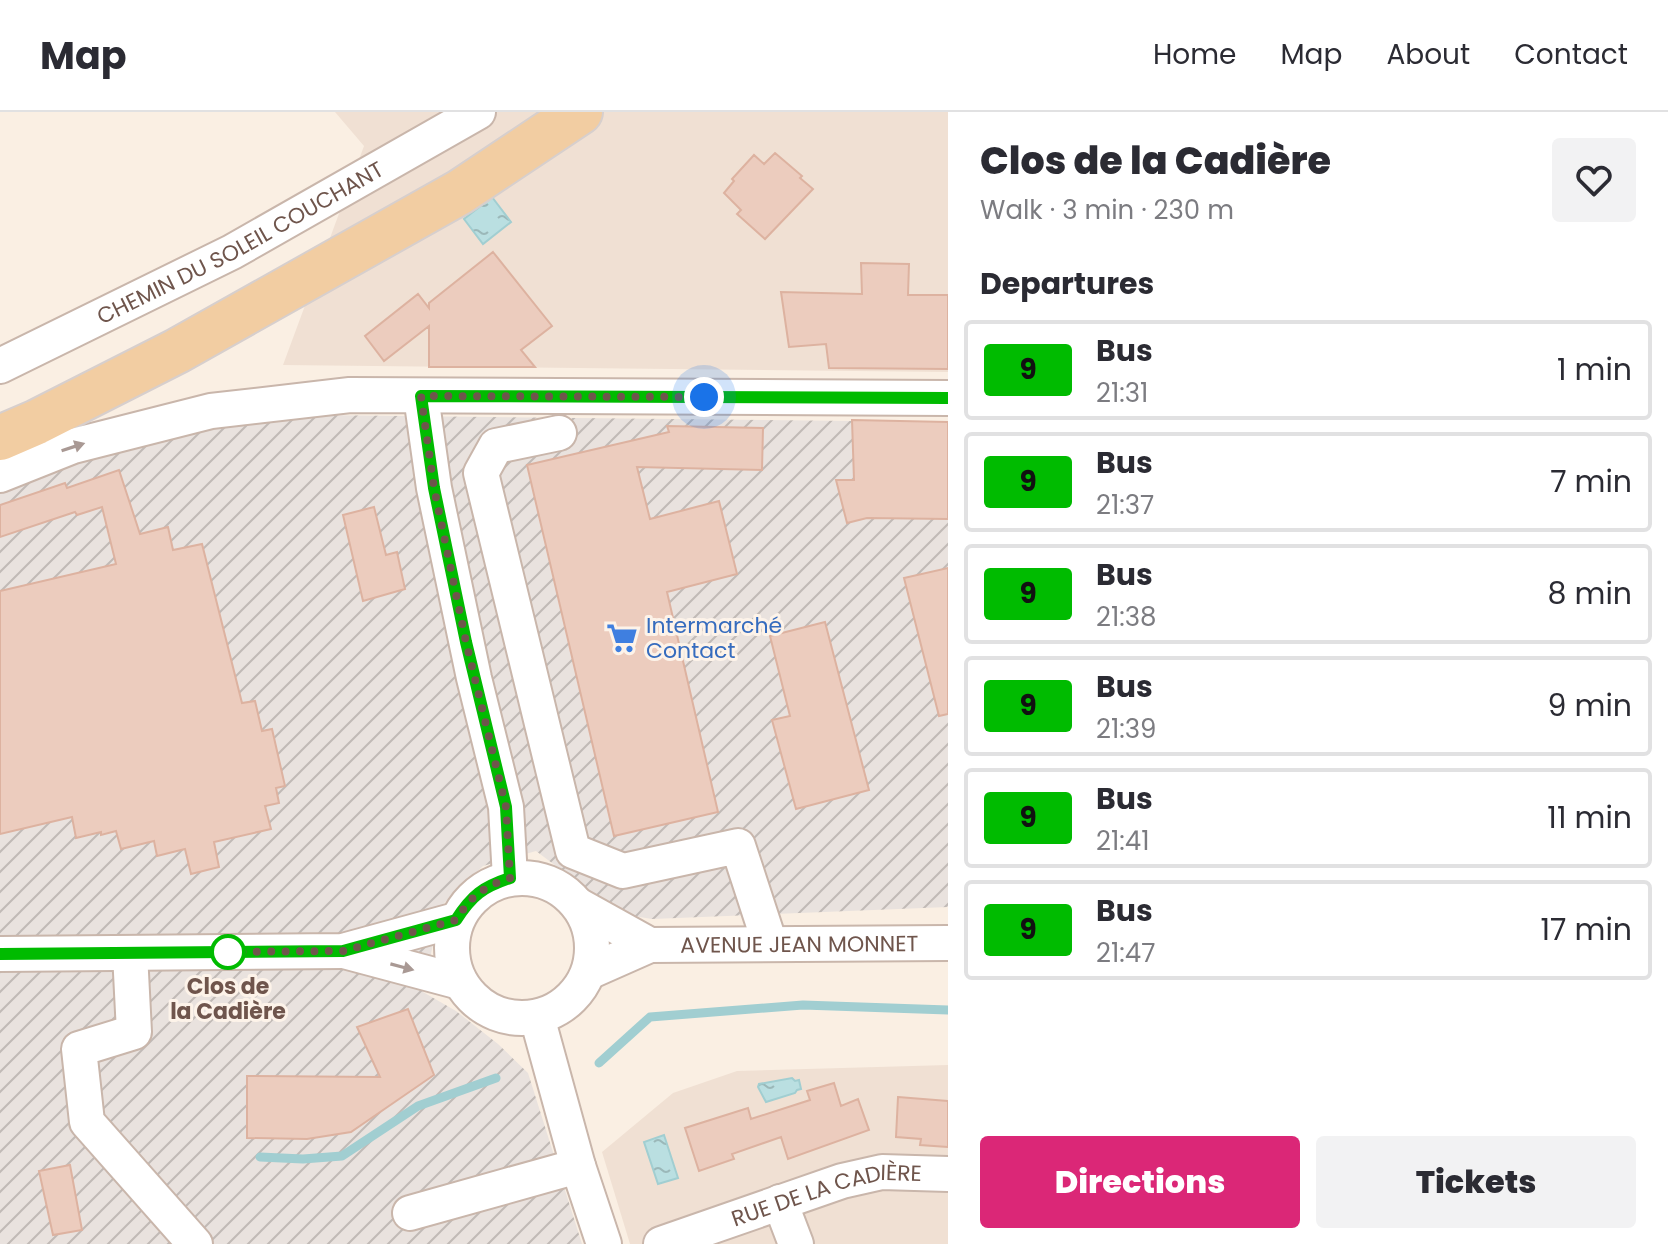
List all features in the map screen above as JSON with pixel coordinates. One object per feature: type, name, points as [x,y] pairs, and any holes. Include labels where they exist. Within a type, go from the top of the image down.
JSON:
[{"type":"main road","points":[[0,438],[37,422],[231,321],[460,192],[580,112]]},
{"type":"street","name":"CHEMIN DU SOLEIL COUCHANT","points":[[0,366],[232,252],[478,112]]},
{"type":"street","points":[[0,475],[73,446],[211,411],[350,395],[948,398]]},
{"type":"street","points":[[421,396],[434,488],[471,666],[506,807],[510,878]]},
{"type":"street","points":[[559,433],[496,446],[481,473],[573,851],[623,871],[738,846],[770,944]]},
{"type":"street","points":[[529,877],[565,891],[578,905],[589,925],[593,949],[589,972],[577,993],[559,1008],[537,1017],[514,1019],[492,1013],[473,1000],[460,982],[452,962],[451,941],[456,920],[469,900],[488,886],[510,878],[529,877]]},
{"type":"street","name":"AVENUE JEAN MONNET","points":[[578,905],[650,945]]},
{"type":"street","points":[[0,954],[343,951],[456,920]]},
{"type":"street","name":"AVENUE JEAN MONNET","points":[[589,972],[650,945],[948,943]]},
{"type":"street","points":[[343,951],[460,982]]},
{"type":"street","points":[[130,953],[134,1032],[79,1049],[87,1122],[195,1244]]},
{"type":"street","points":[[537,1017],[578,1166],[604,1244]]},
{"type":"street","points":[[410,1213],[578,1166]]},
{"type":"street","name":"RUE DE LA CADIÈRE","points":[[661,1244],[864,1175],[882,1172],[948,1174]]},
{"type":"street","points":[[780,1202],[796,1244]]},
{"type":"shaded area","points":[[335,112],[948,112],[948,372],[283,365],[364,146]]},
{"type":"shaded area","points":[[316,415],[948,422],[948,907],[652,919],[627,915],[600,899],[536,851],[483,866],[441,906],[423,992],[456,1011],[528,1073],[582,1244],[0,1244],[0,483],[194,430]]},
{"type":"shaded area","points":[[948,1065],[948,1244],[630,1244],[602,1152],[673,1093],[737,1071]]},
{"type":"water","points":[[492,197],[511,222],[483,244],[464,219]]},
{"type":"water","points":[[792,1078],[799,1080],[801,1089],[766,1102],[759,1084]]},
{"type":"water","points":[[664,1135],[678,1178],[658,1184],[644,1142]]},
{"type":"building","points":[[775,153],[813,189],[765,239],[737,214],[741,210],[724,193],[754,155],[764,164]]},
{"type":"building","points":[[493,252],[552,326],[521,350],[535,367],[429,367],[429,326],[384,361],[365,336],[418,294],[429,308],[429,303]]},
{"type":"building","points":[[861,263],[909,264],[908,295],[948,295],[948,369],[829,368],[826,344],[789,347],[781,292],[862,294]]},
{"type":"building","points":[[852,420],[948,422],[948,519],[867,518],[847,523],[836,480],[854,480]]},
{"type":"building","name":"Intermarché Contact","points":[[667,426],[763,428],[762,470],[637,467],[650,519],[719,501],[737,574],[667,592],[718,812],[614,836],[527,465],[669,432]]},
{"type":"building","points":[[119,470],[140,534],[168,527],[173,550],[202,544],[242,703],[255,701],[262,731],[272,729],[285,786],[276,788],[279,803],[265,806],[271,829],[214,842],[219,867],[191,874],[185,849],[157,856],[154,841],[121,849],[116,831],[76,838],[72,817],[0,834],[0,591],[116,564],[102,507],[77,515],[75,512],[0,537],[0,505],[65,483],[67,488]]},
{"type":"building","points":[[374,507],[386,555],[397,552],[405,589],[363,601],[343,515]]},
{"type":"building","points":[[948,568],[948,714],[939,716],[904,578]]},
{"type":"building","points":[[825,622],[869,790],[796,809],[772,720],[790,716],[770,636]]},
{"type":"building","points":[[408,1009],[434,1075],[351,1132],[307,1139],[247,1138],[247,1076],[380,1077],[357,1027]]},
{"type":"building","points":[[834,1083],[841,1106],[858,1099],[869,1130],[788,1159],[781,1137],[732,1154],[734,1159],[699,1171],[685,1128],[748,1108],[751,1119],[810,1100],[807,1091]]},
{"type":"building","points":[[898,1097],[948,1101],[948,1147],[920,1145],[921,1139],[896,1137]]},
{"type":"building","points":[[70,1165],[82,1230],[53,1235],[39,1171]]},
{"type":"waterway","points":[[599,1063],[650,1017],[803,1005],[948,1010]]},
{"type":"waterway","points":[[260,1157],[303,1159],[342,1156],[418,1106],[496,1078]]},
{"type":"bus line","name":"9","points":[[0,954],[343,951],[456,920],[469,900],[488,886],[510,878],[506,807],[466,642],[434,488],[421,396],[948,398]]},
{"type":"place","name":"Intermarché Contact","points":[[622,638]]},
{"type":"place","name":"Clos de la Cadière","points":[[228,952]]},
{"type":"route","points":[[228,952],[343,951],[456,920],[469,900],[488,886],[510,878],[506,807],[466,642],[434,488],[421,396],[704,397]]}]
